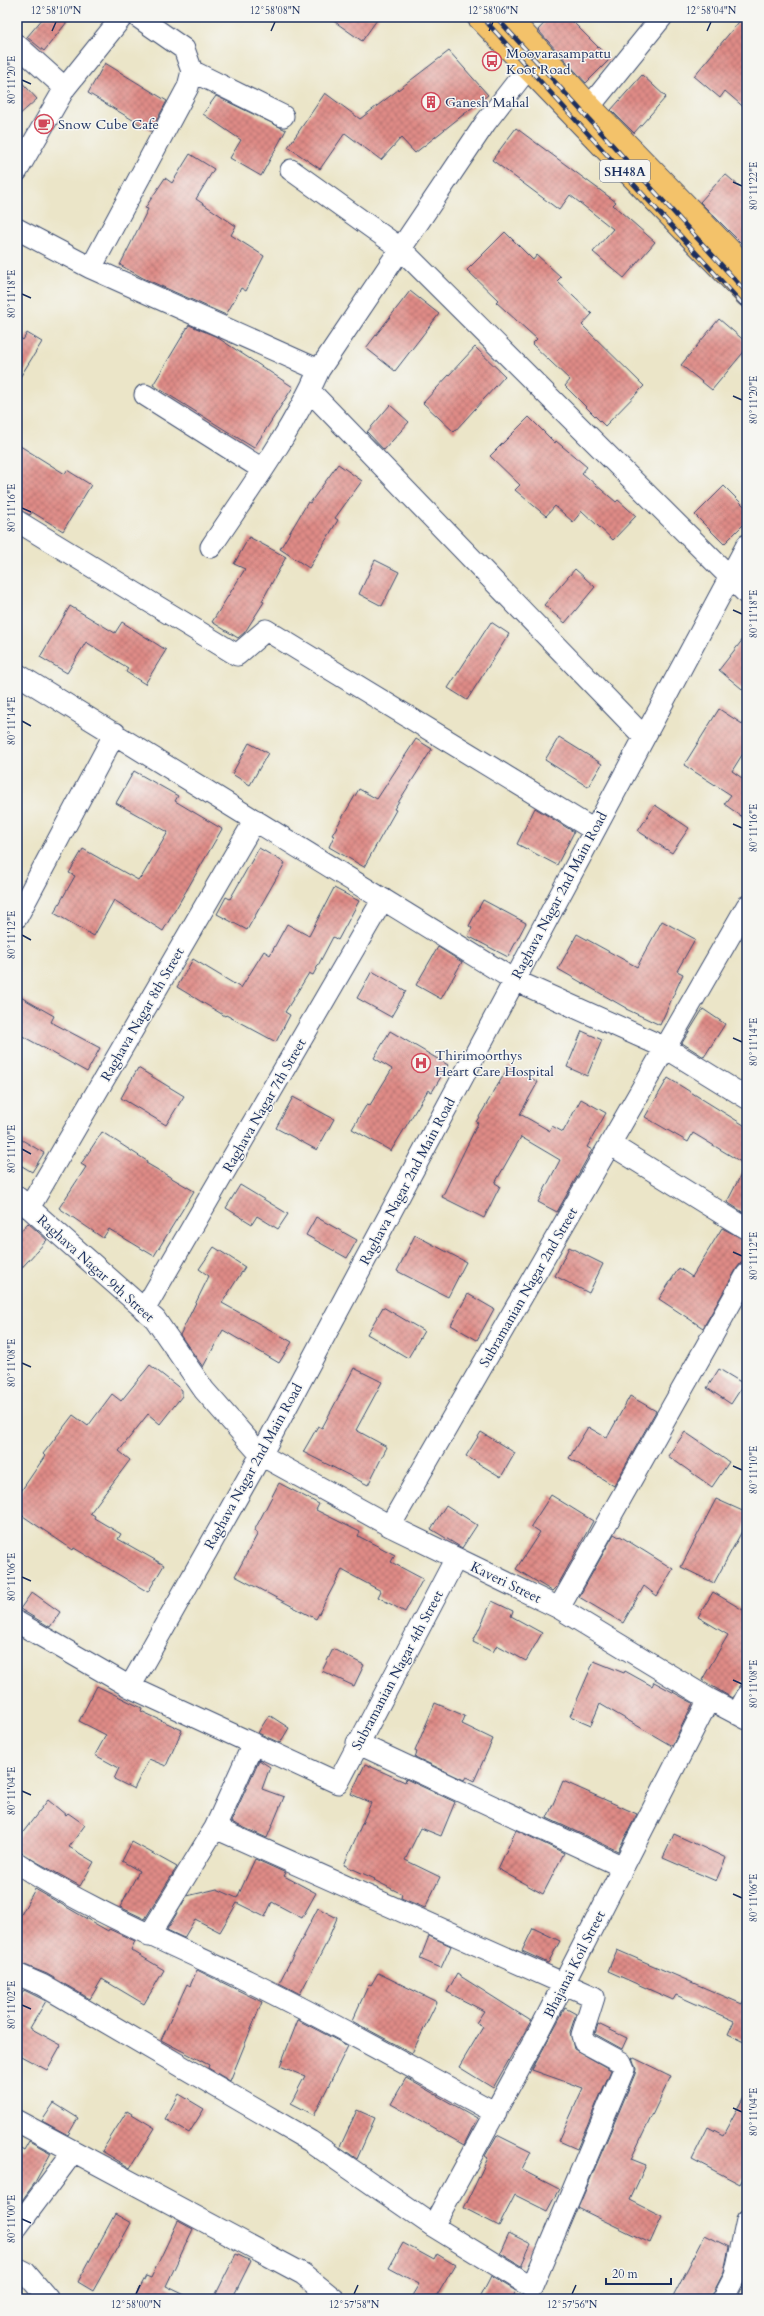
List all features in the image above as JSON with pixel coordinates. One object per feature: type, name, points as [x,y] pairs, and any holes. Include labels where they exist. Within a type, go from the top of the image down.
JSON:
[{"type":"main road","name":"SH48A","points":[[478,17],[526,69],[747,296]]},
{"type":"main road","name":"SH48A","points":[[509,17],[590,106],[747,268]]},
{"type":"street","points":[[17,171],[65,88],[122,17]]},
{"type":"street","points":[[91,268],[188,87],[192,71],[184,49],[138,17]]},
{"type":"street","points":[[590,106],[662,17]]},
{"type":"street","points":[[17,45],[65,88]]},
{"type":"street","points":[[211,547],[262,469],[310,391],[319,370],[400,248],[486,122],[526,69],[541,52]]},
{"type":"street","points":[[192,71],[283,116]]},
{"type":"street","points":[[291,170],[400,248],[747,594]]},
{"type":"street","points":[[17,229],[91,268],[319,370]]},
{"type":"street","points":[[310,391],[644,737]]},
{"type":"street","points":[[145,395],[262,469]]},
{"type":"street","points":[[17,521],[237,655],[266,630],[594,830]]},
{"type":"street","name":"Raghava Nagar 2nd Main Road","points":[[130,1688],[261,1454],[747,544]]},
{"type":"street","points":[[17,674],[514,980],[666,1048],[747,1098]]},
{"type":"street","points":[[17,917],[115,734]]},
{"type":"street","name":"Raghava Nagar 8th Street","points":[[23,1202],[255,820]]},
{"type":"street","name":"Raghava Nagar 7th Street","points":[[144,1310],[383,899]]},
{"type":"street","name":"Subramanian Nagar 2nd Street","points":[[390,1526],[747,906]]},
{"type":"street","points":[[610,1144],[747,1229]]},
{"type":"street","name":"Raghava Nagar 9th Street","points":[[23,1202],[155,1319],[204,1390],[261,1454]]},
{"type":"street","points":[[559,1608],[747,1274]]},
{"type":"street","name":"Kaveri Street","points":[[261,1454],[390,1526],[559,1608],[709,1699],[744,1709]]},
{"type":"street","name":"Subramanian Nagar 4th Street","points":[[253,1744],[338,1783],[357,1743],[456,1558]]},
{"type":"street","points":[[17,1622],[130,1688],[253,1744],[214,1828],[149,1936]]},
{"type":"street","name":"Bhajanai Koil Street","points":[[433,2226],[496,2114],[709,1699]]},
{"type":"street","points":[[357,1743],[623,1867]]},
{"type":"street","points":[[17,1974],[42,1985],[310,2141],[529,2293],[624,2069],[621,2062],[584,2042],[582,2035],[594,1997],[564,1982],[214,1828]]},
{"type":"street","points":[[17,1863],[106,1914],[149,1936],[248,1981],[496,2114]]},
{"type":"street","points":[[17,2121],[303,2274],[334,2299]]},
{"type":"street","points":[[17,2227],[73,2152]]},
{"type":"street","points":[[723,2299],[735,2276],[747,2220]]},
{"type":"street","points":[[17,2268],[25,2272],[48,2299]]},
{"type":"building","points":[[44,17],[71,17],[44,51],[27,37]]},
{"type":"building","points":[[328,17],[379,17],[362,41]]},
{"type":"building","points":[[550,17],[568,17],[610,59],[586,83],[538,30]]},
{"type":"building","points":[[743,17],[747,17],[747,110],[725,91],[720,98],[694,76]]},
{"type":"building","points":[[449,51],[488,95],[415,153],[401,138],[381,160],[345,133],[320,169],[288,147],[325,93],[360,119]]},
{"type":"building","points":[[105,63],[167,101],[151,131],[88,93]]},
{"type":"building","points":[[642,75],[666,97],[634,133],[611,110]]},
{"type":"building","points":[[17,77],[37,99],[17,117]]},
{"type":"building","points":[[216,96],[286,130],[261,176],[230,158],[241,140],[203,114]]},
{"type":"building","points":[[516,128],[616,202],[613,205],[655,242],[624,278],[593,252],[613,229],[570,195],[559,210],[492,160]]},
{"type":"building","points":[[190,154],[214,169],[196,199],[236,226],[231,235],[264,256],[246,291],[241,288],[226,315],[143,278],[120,265],[148,209],[145,208],[165,178],[172,183]]},
{"type":"building","points":[[725,174],[747,193],[747,249],[700,202]]},
{"type":"building","points":[[505,232],[533,260],[537,255],[561,277],[557,281],[592,314],[582,325],[644,386],[605,426],[565,386],[570,380],[532,344],[537,339],[496,302],[498,300],[467,270]]},
{"type":"building","points":[[410,291],[439,314],[395,371],[366,348]]},
{"type":"building","points":[[719,319],[747,343],[747,348],[712,390],[681,365]]},
{"type":"building","points":[[189,325],[215,336],[293,387],[254,448],[153,385]]},
{"type":"building","points":[[27,333],[42,342],[17,382],[17,336],[23,340]]},
{"type":"building","points":[[475,347],[505,376],[454,432],[423,403]]},
{"type":"building","points":[[390,405],[409,422],[384,450],[367,432]]},
{"type":"building","points":[[529,417],[555,443],[556,441],[587,467],[582,473],[616,502],[618,500],[636,516],[613,540],[582,511],[573,522],[555,506],[546,516],[515,490],[520,485],[490,456]]},
{"type":"building","points":[[17,444],[65,474],[67,470],[91,485],[63,531],[32,512],[30,515],[17,509]]},
{"type":"building","points":[[338,464],[362,481],[335,518],[338,520],[309,568],[280,549],[308,502],[310,503]]},
{"type":"building","points":[[724,486],[747,509],[747,521],[724,544],[695,515]]},
{"type":"building","points":[[249,537],[286,557],[262,601],[264,602],[245,632],[238,638],[212,622],[245,569],[234,564]]},
{"type":"building","points":[[375,560],[399,572],[382,606],[359,594]]},
{"type":"building","points":[[575,569],[595,587],[565,623],[544,605]]},
{"type":"building","points":[[70,606],[115,633],[122,622],[166,650],[145,684],[126,672],[128,668],[86,642],[67,673],[40,657]]},
{"type":"building","points":[[491,622],[509,634],[467,700],[448,688]]},
{"type":"building","points":[[747,634],[747,693],[719,670]]},
{"type":"building","points":[[719,709],[747,727],[747,747],[732,771],[742,778],[747,771],[747,820],[724,804],[731,795],[684,765]]},
{"type":"building","points":[[559,737],[602,764],[588,787],[545,760]]},
{"type":"building","points":[[416,739],[432,749],[394,809],[396,810],[364,867],[329,847],[334,836],[332,835],[359,789],[377,799]]},
{"type":"building","points":[[249,743],[268,753],[250,785],[232,774]]},
{"type":"building","points":[[134,771],[178,796],[175,801],[222,829],[163,931],[114,900],[94,936],[54,913],[75,876],[69,873],[83,849],[138,880],[140,877],[141,878],[168,832],[116,803]]},
{"type":"building","points":[[655,805],[689,828],[672,853],[638,831]]},
{"type":"building","points":[[535,808],[574,832],[557,865],[517,844]]},
{"type":"building","points":[[259,848],[285,863],[247,930],[217,914],[226,897],[230,899]]},
{"type":"building","points":[[334,888],[359,901],[338,940],[333,937],[313,975],[309,973],[285,1012],[290,1015],[276,1042],[226,1015],[225,1016],[177,987],[193,959],[241,988],[264,951],[270,955],[287,924],[309,936]]},
{"type":"building","points":[[483,900],[526,923],[508,957],[468,936],[472,928],[469,926]]},
{"type":"building","points":[[662,921],[695,939],[677,971],[683,974],[660,1025],[626,1009],[558,969],[577,934],[637,967]]},
{"type":"building","points":[[438,947],[462,962],[441,999],[416,985]]},
{"type":"building","points":[[372,971],[406,991],[391,1017],[357,998]]},
{"type":"building","points":[[17,995],[54,1016],[51,1022],[100,1048],[87,1072],[17,1033]]},
{"type":"building","points":[[703,1009],[725,1024],[704,1057],[682,1043]]},
{"type":"building","points":[[390,1031],[448,1065],[432,1092],[428,1090],[391,1151],[352,1129],[367,1104],[370,1105],[392,1069],[374,1058]]},
{"type":"building","points":[[582,1031],[602,1040],[587,1076],[567,1067]]},
{"type":"building","points":[[509,1066],[538,1082],[520,1114],[550,1131],[552,1126],[563,1132],[581,1099],[606,1113],[587,1147],[592,1150],[557,1212],[538,1202],[560,1160],[521,1137],[495,1183],[500,1186],[484,1218],[442,1197],[478,1123],[476,1122]]},
{"type":"building","points":[[138,1068],[184,1096],[166,1125],[121,1098]]},
{"type":"building","points":[[668,1078],[747,1127],[747,1215],[727,1202],[746,1165],[693,1133],[688,1142],[645,1117]]},
{"type":"building","points":[[293,1097],[334,1119],[317,1150],[276,1128]]},
{"type":"building","points":[[102,1132],[147,1161],[146,1163],[194,1191],[154,1256],[109,1229],[103,1238],[59,1208],[86,1167],[81,1164]]},
{"type":"building","points":[[17,1137],[44,1153],[32,1172],[17,1163]]},
{"type":"building","points":[[240,1185],[288,1214],[278,1229],[257,1216],[252,1224],[226,1208]]},
{"type":"building","points":[[316,1217],[357,1240],[347,1258],[306,1235]]},
{"type":"building","points":[[28,1223],[47,1240],[17,1273],[17,1235]]},
{"type":"building","points":[[722,1228],[747,1241],[747,1255],[737,1268],[703,1328],[659,1299],[679,1268],[692,1277]]},
{"type":"building","points":[[415,1235],[466,1262],[448,1297],[397,1271]]},
{"type":"building","points":[[214,1247],[245,1267],[222,1303],[292,1342],[279,1363],[223,1330],[203,1367],[180,1335],[209,1276],[199,1269]]},
{"type":"building","points":[[569,1247],[603,1264],[589,1293],[555,1276]]},
{"type":"building","points":[[468,1294],[494,1309],[477,1340],[451,1325]]},
{"type":"building","points":[[383,1307],[424,1331],[408,1358],[367,1334]]},
{"type":"building","points":[[150,1365],[182,1390],[182,1396],[160,1424],[148,1414],[119,1451],[130,1460],[90,1513],[95,1516],[94,1518],[121,1534],[118,1539],[164,1565],[148,1592],[74,1548],[73,1550],[17,1512],[17,1497],[45,1456],[43,1454],[73,1415],[88,1426],[112,1394],[121,1401]]},
{"type":"building","points":[[354,1368],[382,1382],[356,1430],[387,1447],[368,1485],[303,1452],[318,1426],[322,1428]]},
{"type":"building","points":[[719,1369],[744,1384],[731,1404],[707,1388]]},
{"type":"building","points":[[630,1396],[656,1411],[614,1486],[569,1458],[588,1427],[607,1438]]},
{"type":"building","points":[[481,1432],[515,1453],[501,1477],[466,1456]]},
{"type":"building","points":[[685,1432],[729,1462],[712,1487],[668,1456]]},
{"type":"building","points":[[279,1483],[319,1504],[316,1510],[360,1532],[358,1536],[395,1555],[391,1562],[423,1579],[405,1612],[378,1597],[381,1591],[342,1570],[316,1619],[235,1576],[258,1533],[254,1531]]},
{"type":"building","points":[[551,1495],[593,1521],[558,1585],[552,1591],[516,1569],[540,1532],[531,1526]]},
{"type":"building","points":[[716,1499],[747,1513],[747,1522],[714,1583],[681,1567]]},
{"type":"building","points":[[446,1505],[477,1525],[462,1548],[431,1529]]},
{"type":"building","points":[[614,1534],[619,1537],[620,1536],[673,1569],[657,1596],[644,1586],[623,1623],[579,1597]]},
{"type":"building","points":[[32,1592],[60,1612],[50,1627],[20,1609]]},
{"type":"building","points":[[713,1592],[743,1610],[747,1604],[747,1676],[732,1698],[702,1680],[728,1635],[698,1617]]},
{"type":"building","points":[[492,1601],[513,1611],[511,1616],[542,1633],[526,1661],[497,1645],[493,1652],[473,1642]]},
{"type":"building","points":[[333,1649],[364,1665],[354,1686],[322,1671]]},
{"type":"building","points":[[594,1661],[624,1673],[625,1671],[652,1686],[654,1682],[693,1703],[672,1746],[600,1704],[591,1725],[570,1716]]},
{"type":"building","points":[[97,1686],[142,1708],[141,1711],[182,1730],[166,1766],[149,1759],[134,1789],[114,1779],[119,1768],[95,1755],[106,1735],[79,1721]]},
{"type":"building","points":[[435,1703],[465,1716],[462,1724],[493,1739],[474,1781],[466,1777],[464,1780],[415,1757],[417,1752],[415,1751]]},
{"type":"building","points":[[269,1715],[289,1728],[280,1743],[258,1733]]},
{"type":"building","points":[[259,1760],[270,1767],[262,1789],[284,1797],[267,1838],[231,1822]]},
{"type":"building","points":[[365,1764],[405,1782],[406,1779],[455,1802],[441,1836],[421,1828],[405,1860],[440,1877],[425,1908],[401,1898],[402,1894],[374,1880],[375,1879],[344,1865],[371,1803],[351,1794]]},
{"type":"building","points":[[563,1781],[637,1814],[618,1851],[547,1818]]},
{"type":"building","points":[[48,1800],[66,1815],[68,1813],[85,1825],[69,1847],[94,1862],[80,1886],[17,1851],[17,1840]]},
{"type":"building","points":[[516,1830],[564,1853],[543,1894],[498,1869]]},
{"type":"building","points":[[674,1834],[726,1858],[716,1881],[663,1858]]},
{"type":"building","points":[[132,1842],[177,1867],[145,1919],[120,1907],[139,1871],[122,1861]]},
{"type":"building","points":[[255,1859],[286,1873],[284,1876],[316,1893],[302,1918],[272,1902],[265,1917],[237,1903],[220,1932],[195,1919],[184,1938],[167,1930],[187,1896],[217,1889],[237,1898]]},
{"type":"building","points":[[35,1889],[108,1931],[109,1929],[135,1941],[131,1950],[164,1970],[144,2004],[102,1979],[90,1999],[47,1974],[17,1962],[17,1922]]},
{"type":"building","points":[[318,1908],[337,1918],[325,1946],[300,1994],[279,1983]]},
{"type":"building","points":[[533,1928],[560,1941],[548,1963],[522,1951]]},
{"type":"building","points":[[429,1936],[451,1946],[441,1968],[420,1959]]},
{"type":"building","points":[[617,1950],[742,2004],[747,1993],[747,2043],[728,2034],[734,2021],[676,1995],[673,2000],[608,1971]]},
{"type":"building","points":[[197,1970],[262,2002],[230,2081],[208,2068],[209,2065],[161,2040],[187,1984],[190,1986]]},
{"type":"building","points":[[378,1973],[437,2002],[412,2053],[352,2021],[369,1984],[371,1985]]},
{"type":"building","points":[[457,1974],[531,2021],[493,2088],[459,2067],[483,2027],[476,2023],[484,2011],[447,1992]]},
{"type":"building","points":[[24,1990],[46,2001],[30,2028],[61,2045],[47,2070],[17,2054],[17,2001]]},
{"type":"building","points":[[565,2008],[576,2014],[570,2032],[574,2049],[611,2070],[577,2149],[559,2141],[583,2088],[532,2070]]},
{"type":"building","points":[[298,2020],[348,2046],[314,2115],[291,2103],[305,2076],[280,2066]]},
{"type":"building","points":[[598,2024],[627,2038],[622,2049],[595,2034]]},
{"type":"building","points":[[632,2057],[671,2076],[631,2159],[646,2165],[630,2200],[662,2216],[650,2243],[578,2208],[635,2074],[636,2069]]},
{"type":"building","points":[[406,2078],[477,2118],[464,2145],[391,2104]]},
{"type":"building","points":[[747,2091],[747,2171],[740,2184],[692,2159],[708,2127],[723,2135]]},
{"type":"building","points":[[179,2094],[204,2109],[189,2133],[165,2119]]},
{"type":"building","points":[[54,2103],[78,2118],[68,2135],[42,2121]]},
{"type":"building","points":[[357,2110],[375,2118],[357,2159],[340,2147]]},
{"type":"building","points":[[127,2111],[155,2128],[130,2168],[102,2151]]},
{"type":"building","points":[[497,2135],[531,2152],[522,2170],[559,2189],[547,2211],[515,2195],[499,2226],[464,2208],[488,2158],[485,2156]]},
{"type":"building","points":[[29,2141],[51,2153],[34,2184],[17,2207],[17,2146],[24,2150]]},
{"type":"building","points":[[115,2214],[131,2223],[93,2291],[78,2282]]},
{"type":"building","points":[[178,2221],[193,2229],[166,2286],[193,2299],[134,2299],[146,2276],[151,2278]]},
{"type":"building","points":[[509,2233],[531,2244],[521,2266],[500,2253]]},
{"type":"building","points":[[705,2235],[729,2247],[724,2272],[710,2299],[672,2299]]},
{"type":"building","points":[[403,2243],[434,2260],[437,2254],[455,2265],[435,2299],[410,2299],[419,2284],[389,2268]]},
{"type":"building","points":[[236,2254],[251,2261],[232,2299],[225,2299],[216,2294]]},
{"type":"building","points":[[491,2276],[516,2291],[512,2299],[479,2299]]},
{"type":"railway","points":[[482,17],[747,309]]},
{"type":"railway","points":[[496,17],[747,293]]},
{"type":"place","name":"Moovarasampattu Koot Road","points":[[492,61]]},
{"type":"place","name":"Ganesh Mahal","points":[[431,102]]},
{"type":"place","name":"Snow Cube Cafe","points":[[44,124]]},
{"type":"place","name":"Thirimoorthys Heart Care Hospital","points":[[421,1063]]}]
